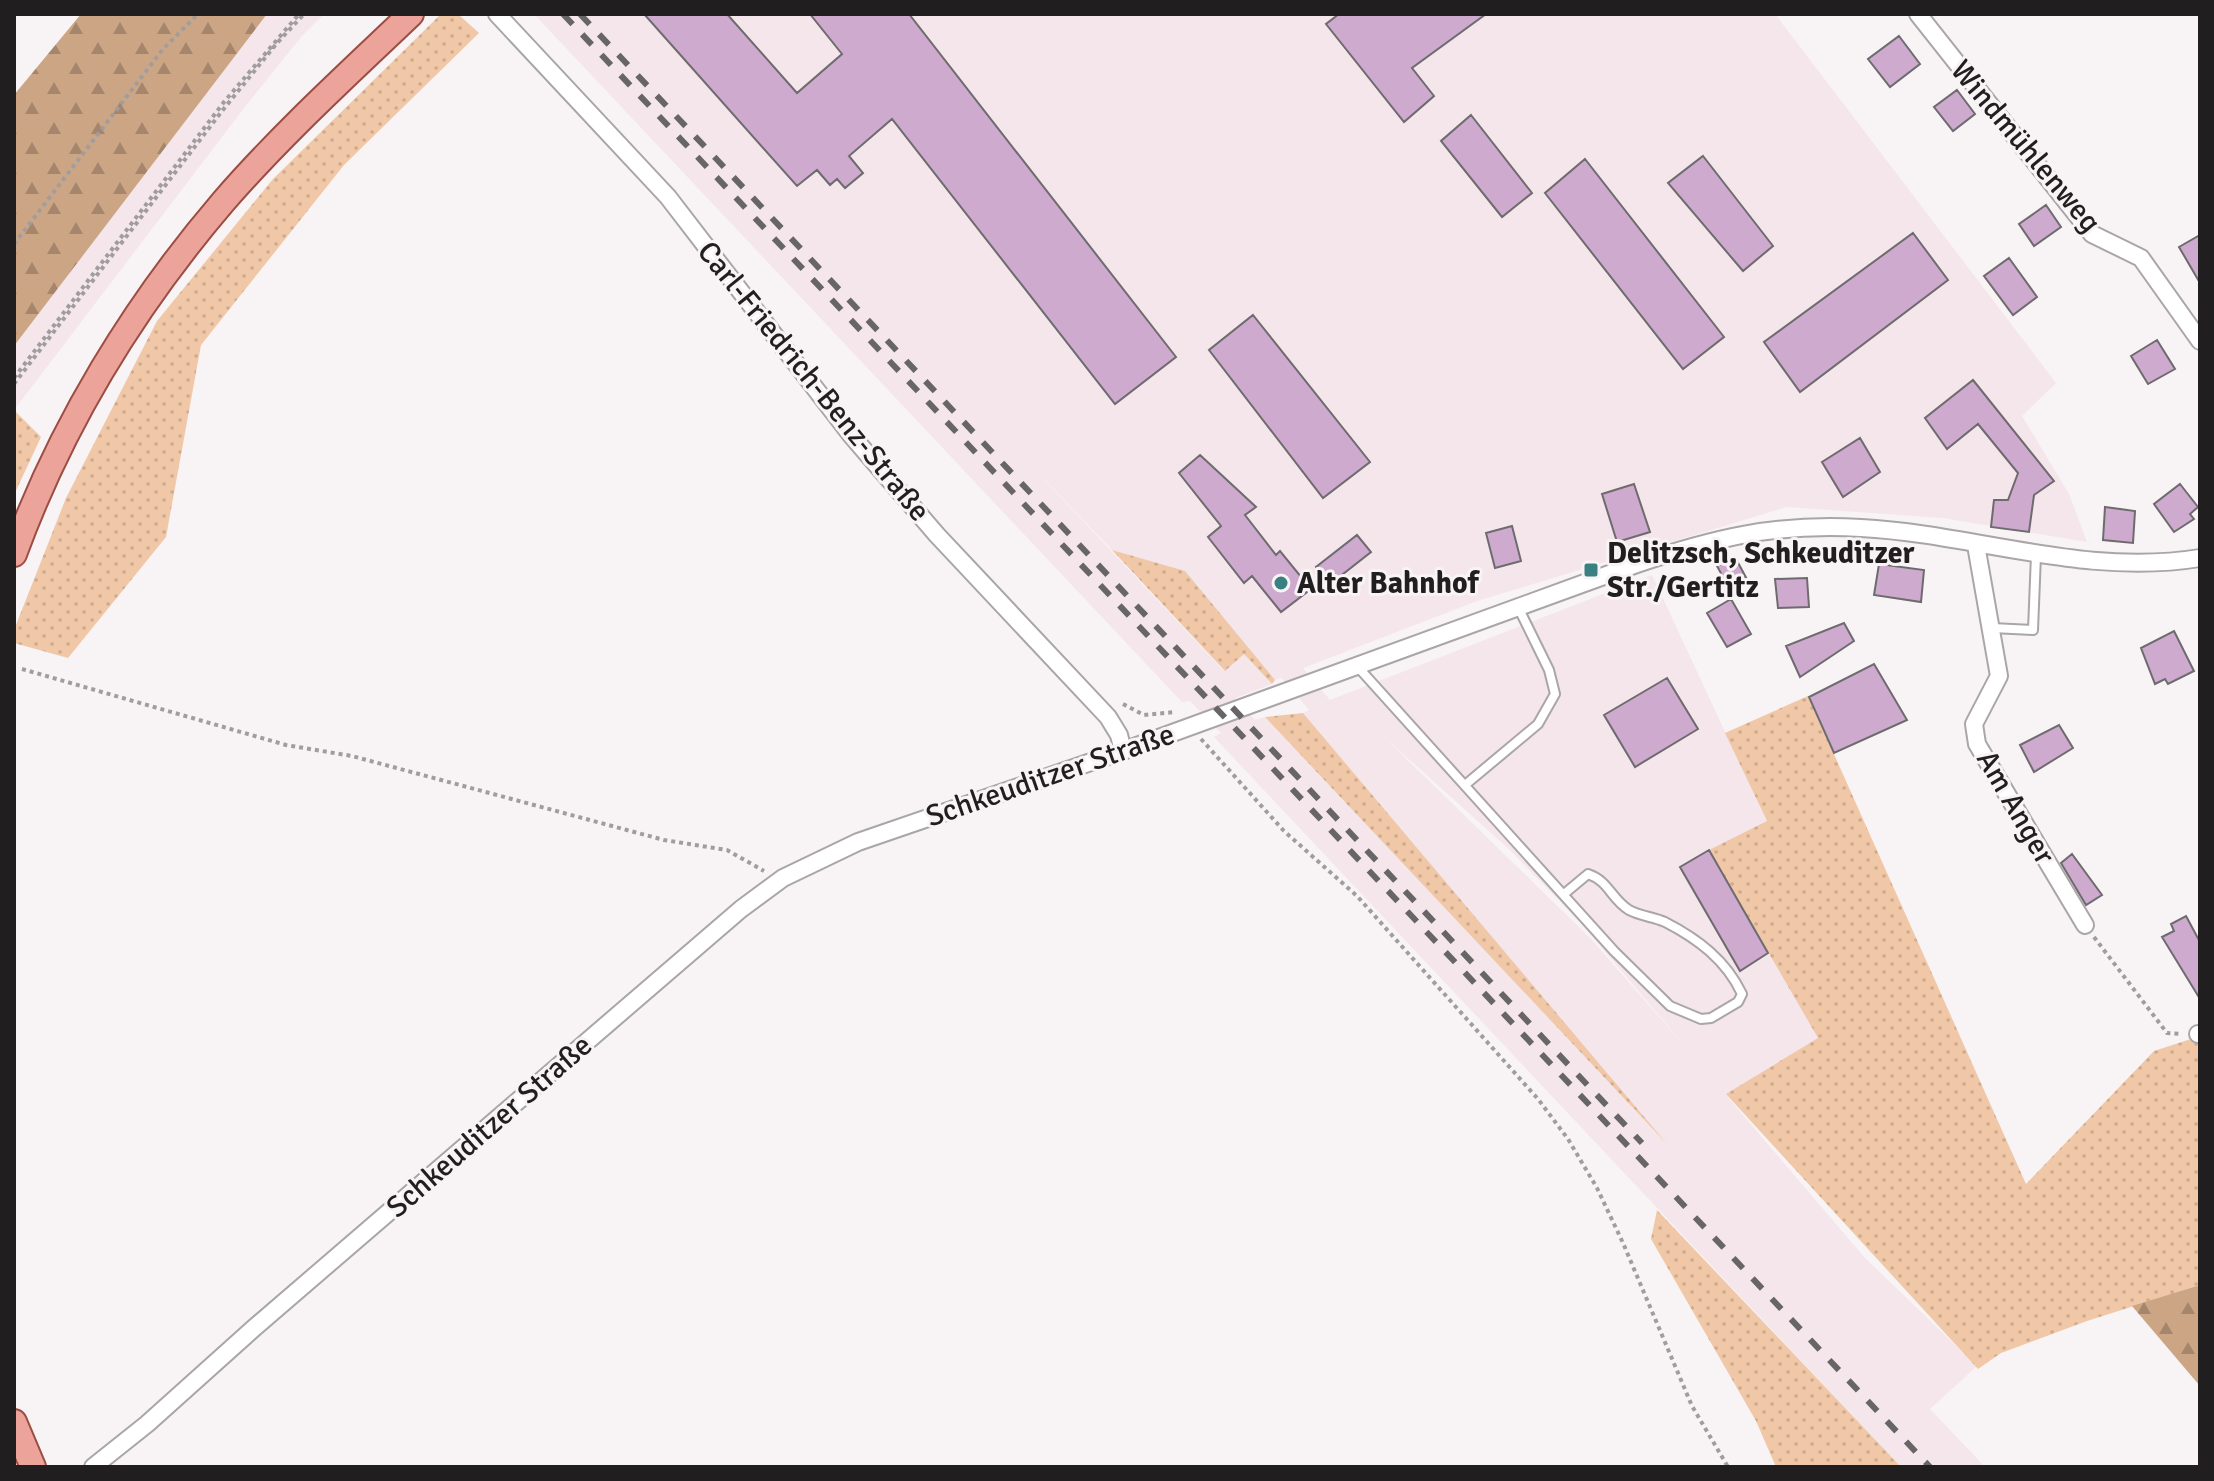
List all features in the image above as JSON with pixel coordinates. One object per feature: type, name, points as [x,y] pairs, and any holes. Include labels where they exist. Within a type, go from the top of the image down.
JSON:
[{"type":"main road","points":[[14,554],[31,509],[77,414],[115,349],[155,290],[223,202],[297,123],[411,14]]},
{"type":"main road","points":[[14,1422],[33,1467]]},
{"type":"street","name":"Carl-Friedrich-Benz-Straße","points":[[497,14],[668,197],[851,435],[937,535],[1108,717],[1119,735],[1123,751]]},
{"type":"street","name":"Windmühlenweg","points":[[1918,14],[2092,234],[2141,258],[2200,341]]},
{"type":"street","name":"Schkeuditzer Straße","points":[[93,1467],[167,1407],[695,948],[779,882],[858,842],[1123,751],[1676,551],[1757,530],[1862,528],[2105,564],[2200,558]]},
{"type":"street","name":"Am Anger","points":[[1976,545],[1999,676],[1974,724],[1977,744],[2085,925]]},
{"type":"lane","points":[[1992,628],[2033,630],[2036,555]]},
{"type":"lane","points":[[1465,785],[1538,724],[1555,694],[1549,670],[1518,607]]},
{"type":"lane","points":[[1357,666],[1638,977],[1670,1006],[1701,1019],[1711,1018],[1738,1002],[1742,994],[1731,972],[1713,953],[1663,921],[1630,911],[1601,879],[1588,874],[1564,894]]},
{"type":"path","points":[[14,244],[163,49],[198,14]]},
{"type":"path","points":[[14,381],[224,102],[302,14]]},
{"type":"path","points":[[22,669],[286,745],[352,756],[664,840],[727,850],[756,865],[779,882]]},
{"type":"path","points":[[1121,703],[1144,715],[1177,712],[1284,831],[1357,896],[1538,1099],[1568,1139],[1597,1188],[1692,1406],[1728,1467]]},
{"type":"path","points":[[2085,925],[2167,1033],[2199,1034]]},
{"type":"shaded area","points":[[267,14],[324,14],[301,37],[244,108],[14,410],[14,346]]},
{"type":"shaded area","points":[[441,14],[458,14],[479,33],[344,165],[201,345],[166,537],[68,658],[14,643],[14,630],[66,498],[157,321],[273,179]]},
{"type":"shaded area","points":[[534,14],[1775,14],[2056,383],[2022,416],[2069,494],[2087,542],[1943,518],[1787,507],[1477,601],[1303,668],[1330,700],[1652,575],[1767,822],[1709,850],[1818,1038],[1726,1095],[1864,1257],[1977,1366],[1930,1409],[1985,1467],[1901,1467],[1214,737],[1221,733],[1190,701],[1182,702]],"holes":[[[1007,440],[1112,550],[1185,572],[1275,680],[1282,678],[1309,710],[1303,713],[1652,1128],[1265,717],[1255,720],[1235,698],[1272,684],[1244,654],[1224,671]],[[1383,736],[1510,850],[1580,922],[1689,1051],[1591,939]]]},
{"type":"shaded area","points":[[14,410],[41,437],[14,495]]},
{"type":"shaded area","points":[[1112,550],[1185,571],[1275,680],[1272,684],[1244,654],[1225,671]]},
{"type":"shaded area","points":[[1808,696],[2026,1184],[2154,1051],[2200,1036],[2200,1285],[2087,1321],[2001,1353],[1978,1369],[1726,1094],[1818,1038],[1709,850],[1767,821],[1725,733]]},
{"type":"shaded area","points":[[1303,713],[1667,1144],[1265,717]]},
{"type":"shaded area","points":[[1657,1210],[1901,1467],[1776,1467],[1756,1421],[1651,1239]]},
{"type":"green space","points":[[81,14],[267,14],[14,346],[14,95]]},
{"type":"green space","points":[[2200,1285],[2200,1386],[2132,1306]]},
{"type":"building","points":[[644,14],[727,14],[797,93],[842,54],[810,14],[909,14],[1176,357],[1115,404],[892,119],[849,156],[863,173],[845,188],[837,179],[830,185],[817,170],[797,186]]},
{"type":"building","points":[[1339,14],[1486,14],[1412,68],[1434,96],[1404,122],[1326,24]]},
{"type":"building","points":[[1899,36],[1920,64],[1890,87],[1868,59]]},
{"type":"building","points":[[1957,90],[1975,114],[1953,131],[1934,107]]},
{"type":"building","points":[[1471,115],[1532,193],[1502,217],[1441,141]]},
{"type":"building","points":[[1703,156],[1773,246],[1743,271],[1668,183]]},
{"type":"building","points":[[1585,159],[1724,337],[1683,369],[1545,193]]},
{"type":"building","points":[[2046,205],[2061,227],[2034,246],[2019,224]]},
{"type":"building","points":[[1913,233],[1948,280],[1800,392],[1764,342]]},
{"type":"building","points":[[2200,235],[2200,283],[2179,247]]},
{"type":"building","points":[[2009,258],[2037,297],[2013,315],[1984,276]]},
{"type":"building","points":[[1253,315],[1370,462],[1323,498],[1209,350]]},
{"type":"building","points":[[2157,340],[2175,369],[2148,384],[2131,356]]},
{"type":"building","points":[[1973,380],[2054,481],[2034,495],[2029,532],[1991,527],[1994,500],[2008,500],[2018,473],[1978,424],[1947,449],[1925,418]]},
{"type":"building","points":[[1860,438],[1880,472],[1843,497],[1822,462]]},
{"type":"building","points":[[1200,455],[1256,507],[1245,515],[1276,555],[1280,551],[1311,589],[1281,612],[1252,576],[1244,583],[1208,537],[1221,526],[1179,473]]},
{"type":"building","points":[[1634,484],[1650,532],[1617,542],[1602,494]]},
{"type":"building","points":[[2180,484],[2198,507],[2190,514],[2194,519],[2174,532],[2154,504]]},
{"type":"building","points":[[2105,507],[2135,511],[2133,543],[2103,540]]},
{"type":"building","points":[[1512,526],[1521,561],[1495,568],[1486,533]]},
{"type":"building","points":[[1357,535],[1371,552],[1329,585],[1316,567]]},
{"type":"building","points":[[1735,557],[1749,583],[1731,592],[1717,566]]},
{"type":"building","points":[[1879,564],[1924,570],[1921,602],[1874,595]]},
{"type":"building","points":[[1807,578],[1809,607],[1778,608],[1775,579]]},
{"type":"building","points":[[1731,599],[1751,634],[1727,647],[1707,613]]},
{"type":"building","points":[[1844,623],[1854,641],[1800,677],[1786,646]]},
{"type":"building","points":[[2174,631],[2194,671],[2168,684],[2165,679],[2155,684],[2141,648]]},
{"type":"building","points":[[1874,664],[1907,720],[1834,753],[1809,697]]},
{"type":"building","points":[[1667,678],[1698,729],[1635,767],[1604,715]]},
{"type":"building","points":[[2059,725],[2073,748],[2034,772],[2020,745]]},
{"type":"building","points":[[1709,850],[1768,953],[1740,971],[1680,867]]},
{"type":"building","points":[[2072,854],[2102,895],[2086,905],[2061,863]]},
{"type":"building","points":[[2186,916],[2200,942],[2200,999],[2162,937],[2174,931],[2171,924]]},
{"type":"railway","points":[[563,14],[1930,1467]]},
{"type":"railway","points":[[580,14],[1642,1143]]},
{"type":"place","name":"Delitzsch, Schkeuditzer Str./Gertitz","points":[[1591,570]]},
{"type":"place","name":"Alter Bahnhof","points":[[1281,583]]}]
